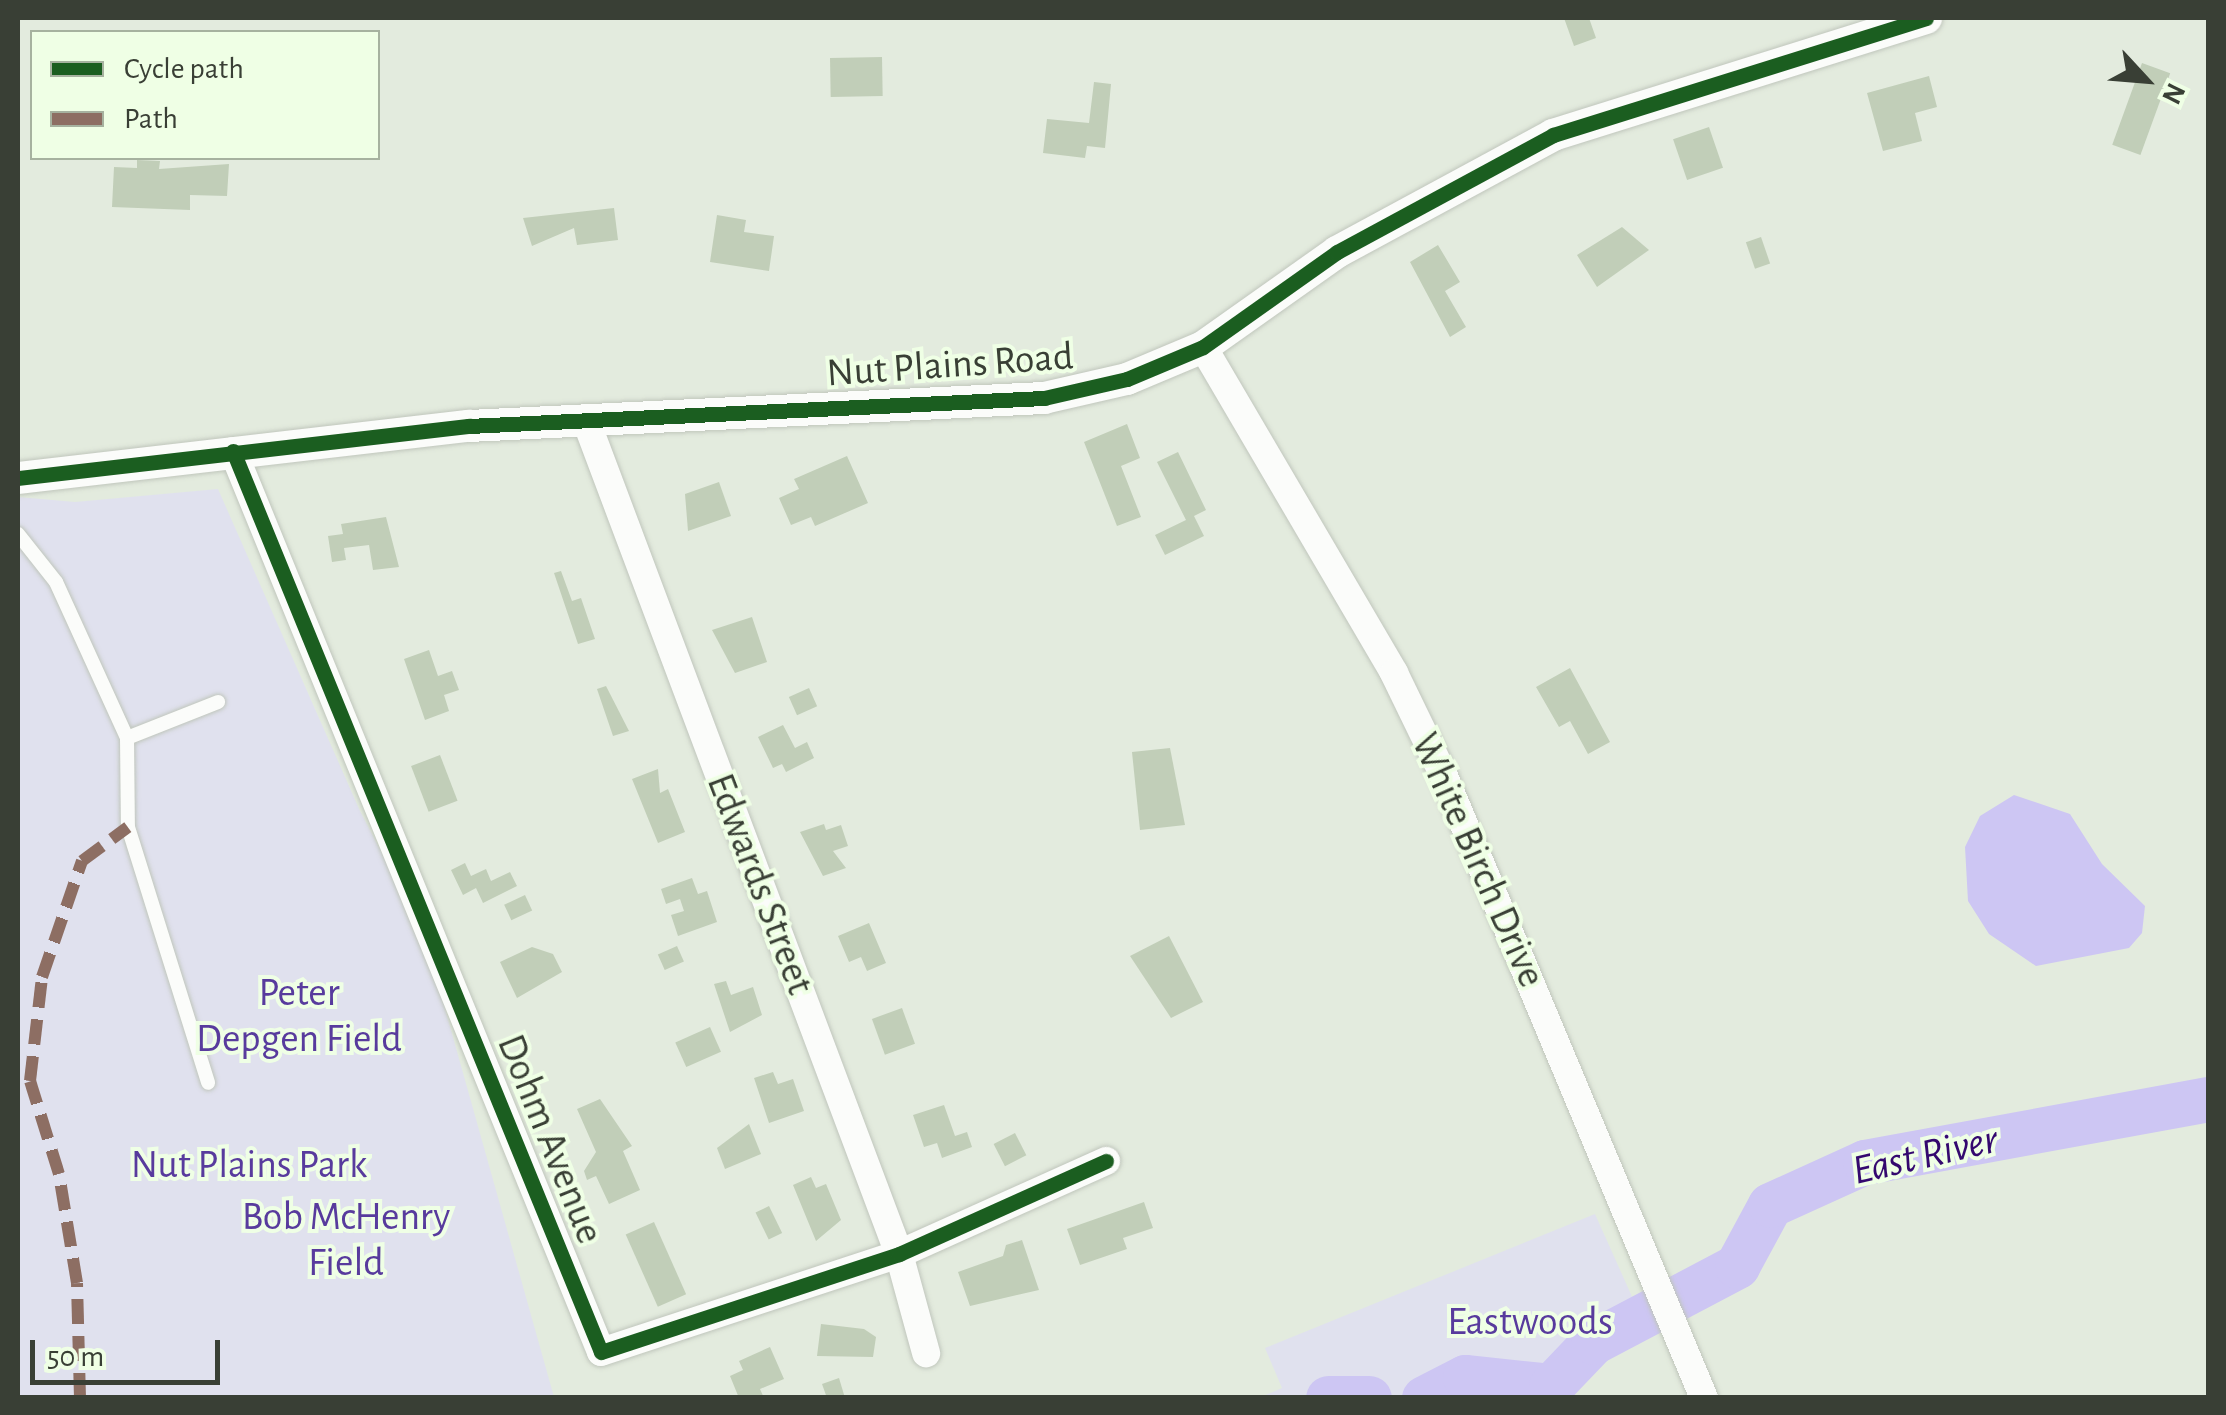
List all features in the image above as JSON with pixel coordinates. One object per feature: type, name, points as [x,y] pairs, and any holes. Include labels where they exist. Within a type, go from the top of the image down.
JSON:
[{"type":"street","name":"Nut Plains Road","points":[[18,478],[233,451],[585,418],[1044,398],[1128,378],[1203,346],[1337,252],[1553,134],[1926,18]]},
{"type":"street","name":"White Birch Drive","points":[[1203,346],[1394,673],[1652,1260],[1694,1362],[1704,1398]]},
{"type":"street","name":"Edwards Street","points":[[585,418],[899,1254],[926,1354]]},
{"type":"street","name":"Dohm Avenue","points":[[233,451],[602,1352],[899,1254],[1106,1161]]},
{"type":"lane","points":[[18,534],[56,582],[128,738],[128,827],[208,1083]]},
{"type":"lane","points":[[128,738],[218,702]]},
{"type":"green space","name":"Nut Plains Park","points":[[218,489],[360,811],[424,934],[554,1397],[18,1397],[18,497],[75,502]]},
{"type":"green space","name":"Eastwoods","points":[[1595,1214],[1638,1310],[1569,1397],[1261,1397],[1282,1388],[1265,1348]]},
{"type":"shaded area","points":[[2014,795],[2070,814],[2102,864],[2145,906],[2142,933],[2129,948],[2036,966],[1989,934],[1968,901],[1965,847],[1980,816]]},
{"type":"building","points":[[1564,18],[1589,18],[1596,38],[1574,46]]},
{"type":"building","points":[[882,57],[883,96],[831,97],[830,58]]},
{"type":"building","points":[[2142,63],[2170,73],[2140,155],[2112,145]]},
{"type":"building","points":[[1929,76],[1937,107],[1915,113],[1922,141],[1883,151],[1867,93]]},
{"type":"building","points":[[1094,82],[1111,84],[1105,148],[1087,146],[1085,158],[1043,153],[1047,119],[1089,123]]},
{"type":"building","points":[[1709,127],[1723,168],[1687,180],[1673,139]]},
{"type":"building","points":[[137,160],[160,161],[159,169],[229,164],[227,196],[190,195],[190,210],[112,207],[114,167],[137,168]]},
{"type":"building","points":[[614,208],[618,240],[577,245],[574,228],[532,246],[523,218]]},
{"type":"building","points":[[717,215],[746,220],[744,232],[774,236],[769,271],[710,262]]},
{"type":"building","points":[[1622,227],[1649,250],[1597,287],[1577,255]]},
{"type":"building","points":[[1761,237],[1770,263],[1755,269],[1746,242]]},
{"type":"building","points":[[1438,245],[1460,282],[1445,291],[1466,327],[1450,337],[1410,262]]},
{"type":"building","points":[[1127,424],[1140,458],[1121,466],[1141,517],[1117,526],[1084,442]]},
{"type":"building","points":[[1178,452],[1206,510],[1194,516],[1204,536],[1165,555],[1155,535],[1186,520],[1157,462]]},
{"type":"building","points":[[847,456],[868,503],[815,526],[811,517],[791,525],[779,498],[799,489],[794,479]]},
{"type":"building","points":[[719,482],[731,516],[688,531],[685,494]]},
{"type":"building","points":[[386,517],[399,567],[373,570],[369,545],[344,548],[346,560],[332,562],[328,536],[343,534],[341,524]]},
{"type":"building","points":[[561,571],[572,601],[581,598],[595,639],[578,644],[554,573]]},
{"type":"building","points":[[752,617],[767,662],[735,673],[712,630]]},
{"type":"building","points":[[429,650],[438,676],[452,671],[459,690],[444,695],[449,711],[425,720],[404,659]]},
{"type":"building","points":[[1570,668],[1610,742],[1588,754],[1570,721],[1559,727],[1536,687]]},
{"type":"building","points":[[606,686],[629,731],[613,736],[597,689]]},
{"type":"building","points":[[809,688],[817,706],[797,715],[789,697]]},
{"type":"building","points":[[783,725],[795,748],[807,742],[814,758],[786,772],[782,764],[773,768],[758,737]]},
{"type":"building","points":[[1170,748],[1185,825],[1140,830],[1132,752]]},
{"type":"building","points":[[440,755],[458,801],[429,812],[411,766]]},
{"type":"building","points":[[658,769],[660,793],[668,789],[685,832],[658,843],[632,779]]},
{"type":"building","points":[[824,824],[826,830],[841,825],[848,846],[833,851],[846,868],[823,876],[800,832]]},
{"type":"building","points":[[465,863],[471,876],[486,869],[491,881],[510,872],[517,886],[483,903],[476,888],[463,895],[451,870]]},
{"type":"building","points":[[692,878],[698,894],[707,891],[717,922],[678,936],[671,915],[684,911],[680,899],[666,904],[661,889]]},
{"type":"building","points":[[525,895],[532,910],[511,920],[504,905]]},
{"type":"building","points":[[869,923],[886,963],[867,971],[861,957],[849,962],[838,936]]},
{"type":"building","points":[[1169,936],[1203,1002],[1171,1018],[1130,956]]},
{"type":"building","points":[[677,946],[684,962],[665,970],[658,955]]},
{"type":"building","points":[[532,947],[553,954],[562,972],[517,998],[500,962]]},
{"type":"building","points":[[726,981],[731,995],[753,987],[762,1015],[730,1032],[714,984]]},
{"type":"building","points":[[902,1008],[915,1044],[885,1055],[872,1019]]},
{"type":"building","points":[[710,1027],[721,1052],[686,1067],[675,1042]]},
{"type":"building","points":[[773,1072],[778,1084],[793,1079],[804,1111],[769,1123],[754,1078]]},
{"type":"building","points":[[600,1099],[632,1146],[623,1151],[640,1190],[609,1204],[596,1176],[587,1180],[584,1171],[596,1152],[577,1109]]},
{"type":"building","points":[[944,1105],[955,1136],[967,1132],[972,1147],[942,1158],[937,1143],[924,1147],[913,1115]]},
{"type":"building","points":[[749,1124],[761,1154],[725,1169],[717,1148]]},
{"type":"building","points":[[1015,1133],[1026,1155],[1005,1166],[994,1144]]},
{"type":"building","points":[[811,1177],[816,1188],[826,1184],[841,1220],[816,1241],[793,1185]]},
{"type":"building","points":[[1144,1202],[1153,1228],[1123,1238],[1127,1249],[1080,1265],[1067,1229]]},
{"type":"building","points":[[769,1206],[782,1233],[769,1240],[756,1213]]},
{"type":"building","points":[[654,1222],[686,1294],[658,1307],[626,1235]]},
{"type":"building","points":[[1022,1240],[1039,1290],[970,1306],[958,1272],[1003,1256],[1006,1245]]},
{"type":"building","points":[[821,1324],[864,1329],[876,1337],[873,1357],[817,1356]]},
{"type":"building","points":[[770,1347],[784,1379],[760,1389],[764,1398],[739,1398],[730,1376],[743,1370],[739,1361]]},
{"type":"building","points":[[839,1378],[845,1398],[827,1398],[822,1384]]},
{"type":"waterway","name":"East River","points":[[1424,1398],[1465,1377],[1551,1386],[1593,1342],[1737,1266],[1770,1205],[1865,1162],[2208,1099]]},
{"type":"waterway","name":"East River","points":[[1328,1398],[1369,1398]]},
{"type":"marked path","points":[[80,1398],[77,1283],[59,1174],[30,1081],[42,977],[82,861],[128,827]]},
{"type":"cycle path","points":[[18,478],[469,426],[1044,398],[1127,379],[1203,347],[1337,252],[1553,135],[1926,18]]},
{"type":"cycle path","points":[[233,451],[601,1352],[899,1254],[1106,1161]]},
{"type":"park label","name":"Peter Depgen Field","points":[[299,1016]]},
{"type":"park label","name":"Bob McHenry Field","points":[[346,1240]]}]
